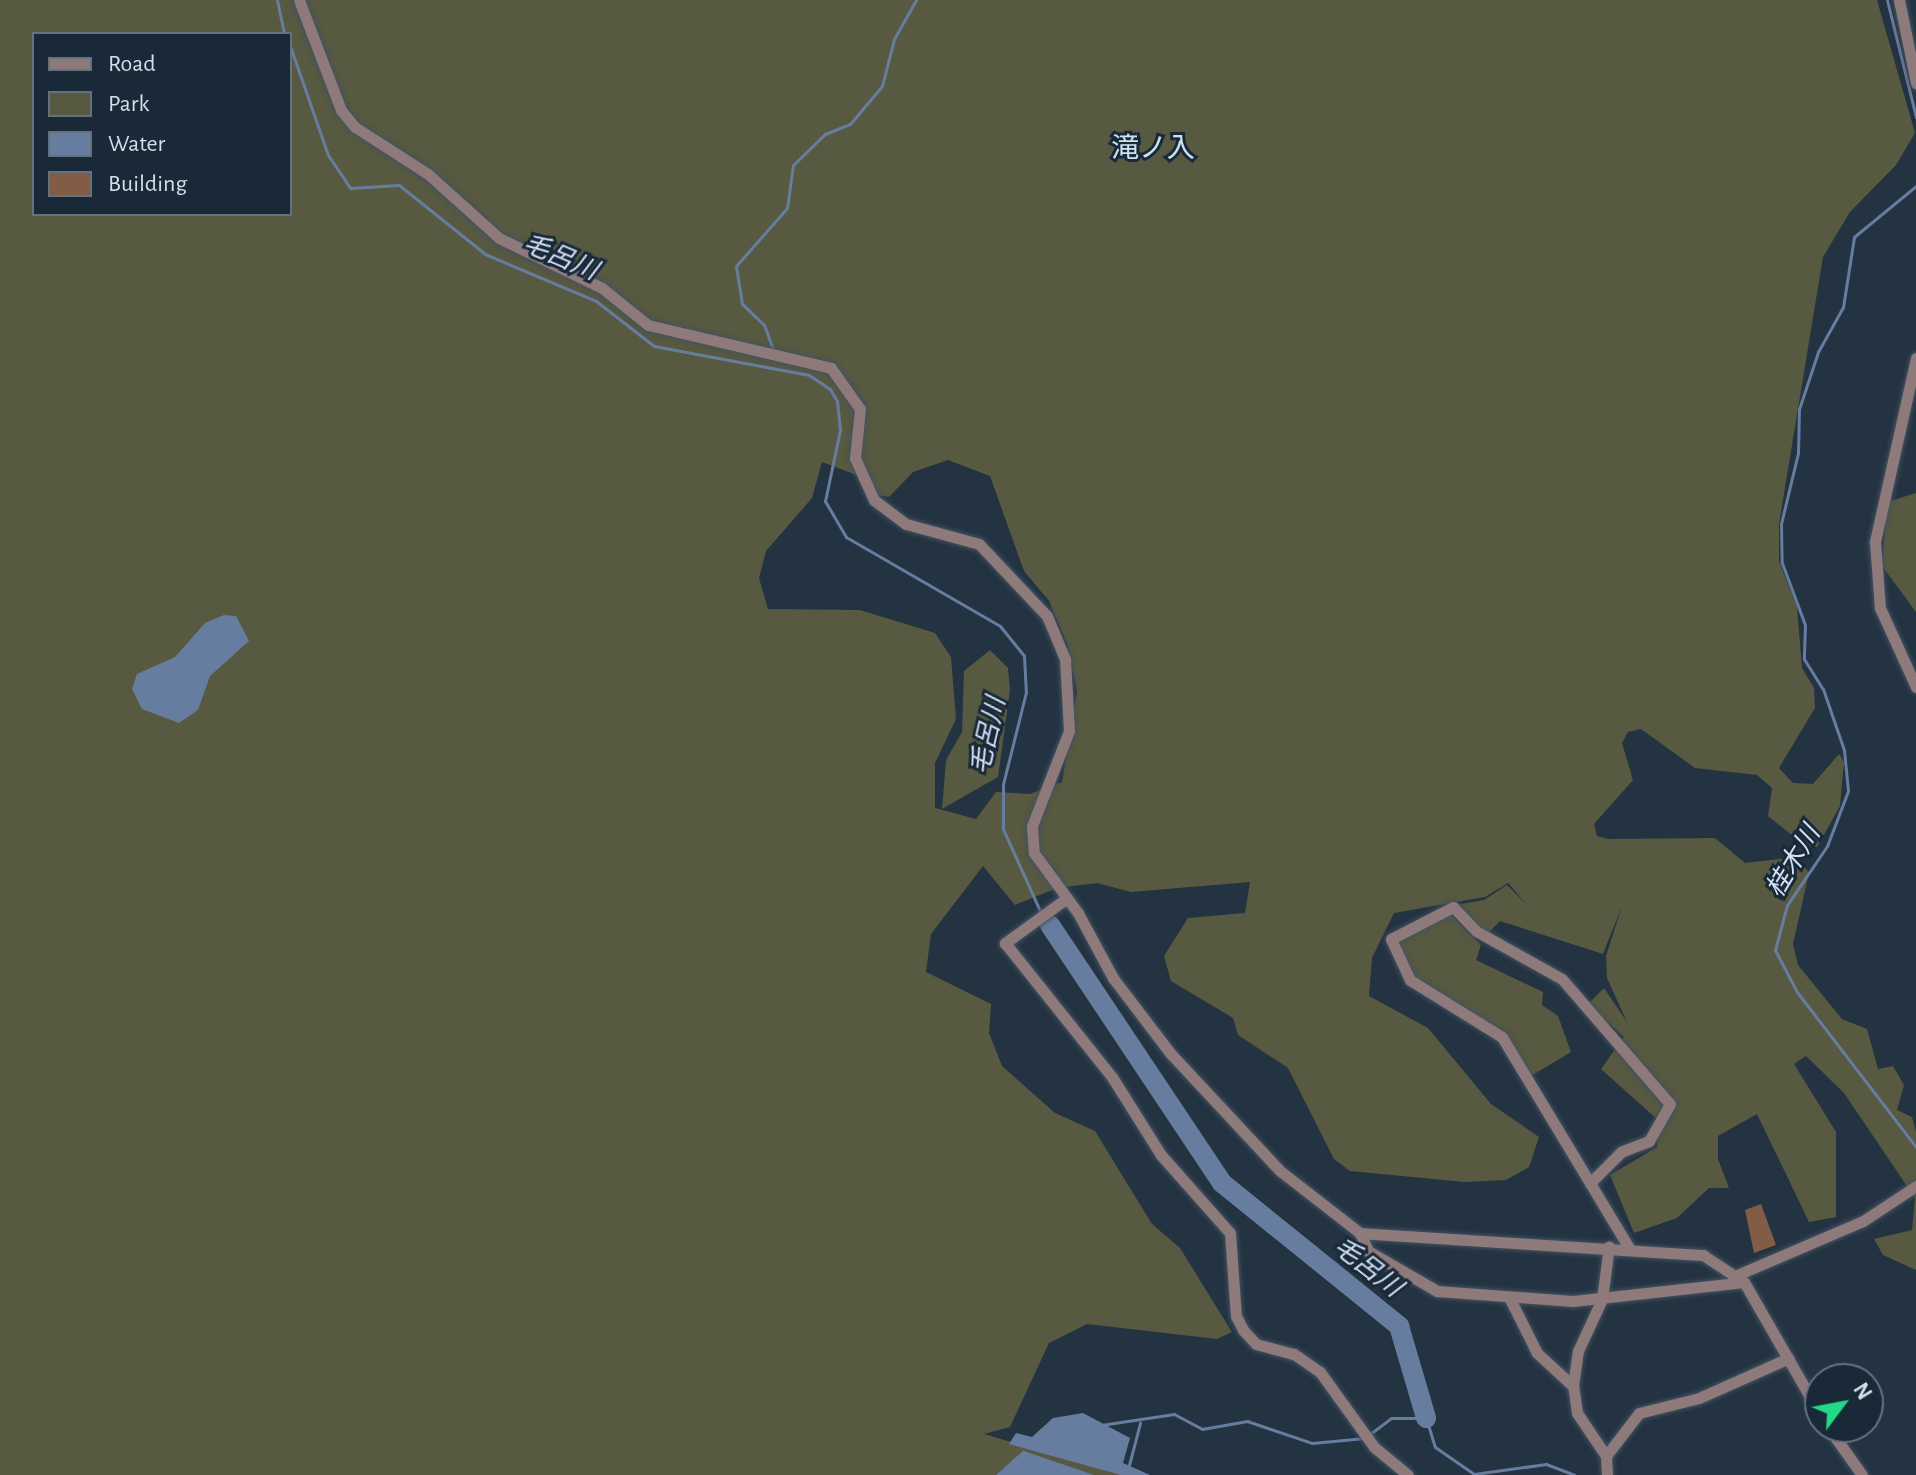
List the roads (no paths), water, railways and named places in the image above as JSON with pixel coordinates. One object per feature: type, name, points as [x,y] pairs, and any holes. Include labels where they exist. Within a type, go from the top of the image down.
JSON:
[{"type":"street","points":[[299,0],[341,110],[355,127],[428,174],[499,238],[602,288],[648,325],[831,368],[844,379],[860,409],[857,470],[874,500],[906,524],[979,544],[1057,633],[1068,680],[1069,731],[1030,838],[1041,868],[1113,978],[1171,1054],[1279,1170],[1360,1233],[1368,1251],[1432,1290],[1510,1299],[1602,1299],[1741,1278],[1863,1221],[1916,1186]]},
{"type":"street","points":[[1899,0],[1916,83]]},
{"type":"street","points":[[1916,358],[1875,542],[1880,608],[1916,687]]},
{"type":"street","points":[[1064,900],[1005,939],[1014,956],[1112,1077],[1161,1155],[1230,1233],[1236,1316],[1243,1330],[1256,1344],[1294,1354],[1320,1372],[1374,1447],[1408,1475]]},
{"type":"street","points":[[1590,1183],[1621,1152],[1649,1141],[1670,1104],[1652,1089],[1626,1047],[1562,979],[1476,931],[1453,907],[1391,939],[1410,980],[1502,1037],[1629,1248]]},
{"type":"street","points":[[1360,1233],[1609,1246],[1703,1255],[1741,1278],[1804,1385]]},
{"type":"street","points":[[1607,1475],[1606,1456],[1577,1413],[1573,1386],[1578,1351],[1602,1299],[1609,1246]]},
{"type":"street","points":[[1510,1299],[1537,1353],[1573,1386]]},
{"type":"street","points":[[1606,1456],[1639,1413],[1699,1398],[1789,1358]]},
{"type":"street","points":[[1839,1443],[1862,1475]]},
{"type":"water","points":[[224,615],[236,616],[249,641],[210,676],[198,710],[179,723],[142,709],[132,689],[137,674],[175,657],[205,623]]},
{"type":"water","points":[[1083,1413],[1130,1438],[1123,1463],[1150,1475],[1121,1475],[1009,1444],[1016,1433],[1032,1437],[1053,1418]]},
{"type":"water","points":[[1024,1451],[1094,1475],[996,1475]]},
{"type":"waterway","name":"毛呂川","points":[[277,0],[284,32]]},
{"type":"waterway","points":[[774,352],[764,325],[742,304],[736,266],[787,208],[793,165],[825,134],[850,124],[882,86],[894,39],[916,0]]},
{"type":"waterway","points":[[1887,0],[1916,117]]},
{"type":"waterway","name":"毛呂川","points":[[292,52],[328,155],[350,188],[399,185],[485,254],[596,301],[654,346],[809,375],[830,389],[837,401],[840,430],[825,501],[846,537],[1000,626],[1024,656],[1026,692],[1003,784],[1003,829],[1041,913]]},
{"type":"waterway","name":"桂木川","points":[[1916,186],[1854,237],[1843,307],[1818,352],[1799,409],[1798,453],[1781,524],[1782,563],[1805,625],[1804,659],[1823,689],[1844,750],[1848,791],[1827,846],[1787,905],[1775,950],[1797,992],[1916,1147]]},
{"type":"waterway","name":"毛呂川","points":[[1050,925],[1222,1183],[1399,1326],[1426,1418]]},
{"type":"waterway","points":[[1101,1425],[1174,1414],[1202,1429],[1247,1421],[1312,1443],[1365,1438]]},
{"type":"waterway","name":"毛呂川","points":[[1370,1434],[1391,1418],[1426,1418],[1435,1447],[1474,1474],[1546,1464],[1574,1475]]},
{"type":"waterway","points":[[1128,1469],[1140,1423]]},
{"type":"district","name":"滝ノ入","points":[[1153,149]]}]
